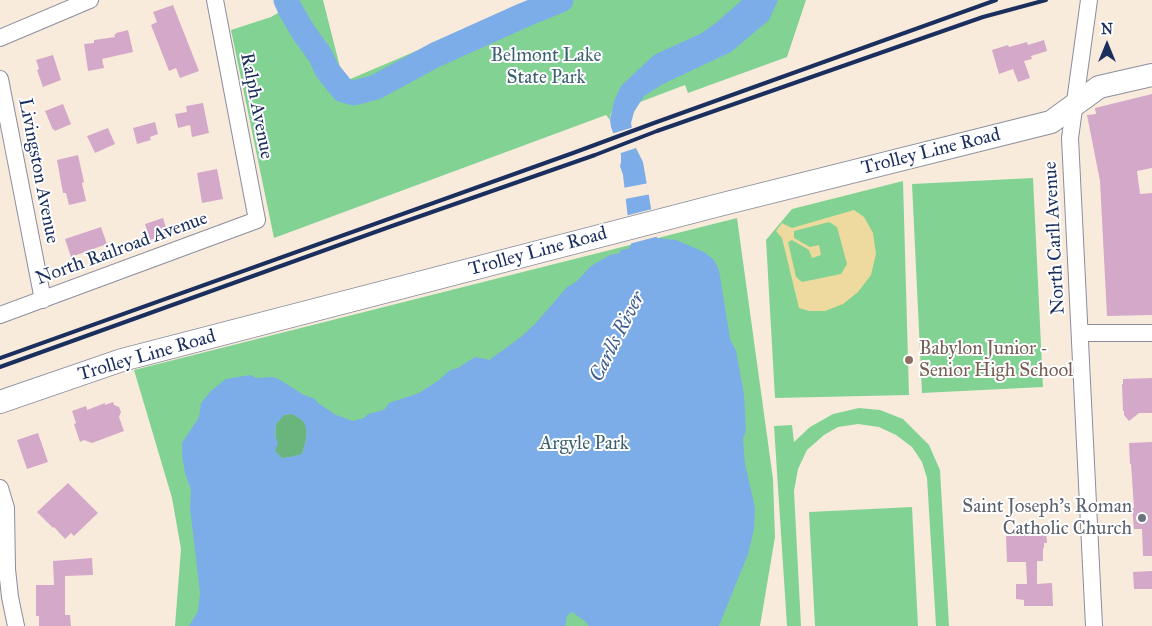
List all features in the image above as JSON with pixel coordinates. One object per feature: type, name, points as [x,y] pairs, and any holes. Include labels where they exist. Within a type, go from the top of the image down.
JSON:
[{"type":"main road","name":"Trolley Line Road","points":[[0,402],[122,360],[1052,122],[1099,87],[1152,75]]},
{"type":"street","points":[[0,38],[90,0]]},
{"type":"street","name":"Ralph Avenue","points":[[215,0],[257,220]]},
{"type":"street","name":"North Carll Avenue","points":[[1089,0],[1070,138],[1094,626]]},
{"type":"street","name":"Livingston Avenue","points":[[0,79],[43,300]]},
{"type":"street","name":"North Railroad Avenue","points":[[0,315],[257,220]]},
{"type":"street","points":[[1080,333],[1152,332]]},
{"type":"street","points":[[0,488],[6,508],[6,569],[16,626]]},
{"type":"green space","name":"Belmont Lake State Park","points":[[280,0],[323,0],[342,75],[348,80],[536,0],[806,0],[787,57],[688,93],[685,85],[611,113],[610,120],[606,115],[274,238],[231,30],[271,17],[283,10]]},
{"type":"green space","points":[[1033,178],[1043,387],[922,393],[912,184]]},
{"type":"green space","points":[[903,181],[909,395],[775,398],[766,240],[792,209]]},
{"type":"green space","name":"Argyle Park","points":[[737,218],[773,479],[775,537],[760,626],[175,626],[181,549],[172,498],[134,370]]},
{"type":"green space","points":[[859,408],[880,410],[903,419],[929,445],[940,470],[949,626],[936,626],[927,478],[922,462],[912,447],[896,435],[879,427],[858,424],[838,427],[824,435],[807,450],[798,469],[794,491],[801,626],[787,626],[774,426],[792,425],[794,442],[810,427],[833,414]]},
{"type":"green space","points":[[292,414],[302,420],[305,425],[307,433],[305,442],[302,454],[282,458],[275,451],[276,424],[284,415]]},
{"type":"green space","points":[[912,507],[918,626],[815,626],[809,512]]},
{"type":"sand","points":[[854,210],[864,217],[873,233],[876,254],[871,275],[858,292],[843,304],[825,311],[809,311],[799,308],[782,238],[776,231],[782,223],[792,228]],"holes":[[[829,222],[837,227],[847,264],[841,274],[802,282],[796,277],[788,242],[792,240],[809,250],[812,258],[821,255],[819,245],[810,247],[794,238],[794,231]]]},
{"type":"water","name":"Argyle Park","points":[[742,0],[778,0],[769,20],[731,52],[663,84],[644,96],[634,112],[631,123],[636,148],[643,162],[657,238],[676,240],[704,252],[714,260],[719,270],[730,339],[736,351],[744,394],[746,431],[743,439],[745,464],[755,508],[754,529],[748,554],[719,626],[588,626],[586,622],[572,612],[567,616],[565,626],[189,626],[198,611],[200,593],[190,508],[191,490],[185,473],[182,443],[199,417],[201,403],[212,390],[226,379],[251,375],[256,378],[273,377],[304,395],[315,399],[336,415],[353,421],[385,409],[389,403],[419,393],[450,370],[458,368],[476,357],[489,360],[506,348],[536,323],[567,287],[576,282],[591,266],[610,255],[620,253],[620,250],[628,249],[631,245],[623,175],[620,166],[621,155],[610,120],[614,101],[621,86],[654,55],[702,33]],"holes":[[[292,414],[303,421],[307,433],[306,438],[302,454],[282,458],[275,451],[278,443],[275,435],[276,424],[284,415]]]},
{"type":"pier","points":[[634,127],[639,147],[618,154],[611,134]]},
{"type":"pier","points":[[649,183],[651,194],[625,199],[623,188]]},
{"type":"pier","points":[[652,209],[659,236],[629,244],[625,216]]},
{"type":"building","points":[[173,5],[199,71],[180,78],[176,68],[169,71],[151,25],[157,22],[153,12]]},
{"type":"building","points":[[128,30],[133,52],[102,59],[104,68],[88,71],[84,44],[94,43],[94,40],[115,37],[116,33]]},
{"type":"building","points":[[1044,40],[1047,51],[1031,56],[1032,59],[1024,61],[1030,78],[1018,82],[1013,69],[999,74],[992,50],[1027,42],[1028,45]]},
{"type":"building","points":[[53,55],[61,80],[43,87],[37,70],[39,69],[36,60]]},
{"type":"building","name":"Babylon Junior - Senior High School","points":[[1152,94],[1152,168],[1137,171],[1140,194],[1152,193],[1152,315],[1107,316],[1100,181],[1087,115],[1096,114],[1095,108]]},
{"type":"building","points":[[203,103],[209,133],[192,137],[190,125],[178,128],[175,114],[187,112],[186,106]]},
{"type":"building","points":[[63,104],[71,124],[55,131],[45,111]]},
{"type":"building","points":[[155,122],[158,134],[150,137],[151,140],[137,144],[133,128]]},
{"type":"building","points":[[108,128],[115,144],[95,153],[87,136]]},
{"type":"building","points":[[78,155],[86,201],[69,205],[66,193],[63,193],[57,160]]},
{"type":"building","points":[[217,169],[223,199],[202,203],[197,173]]},
{"type":"building","points":[[163,218],[168,234],[150,240],[145,224]]},
{"type":"building","points":[[101,227],[107,244],[71,257],[65,239]]},
{"type":"building","points":[[1152,378],[1152,413],[1139,413],[1129,421],[1123,411],[1123,379]]},
{"type":"building","points":[[113,402],[114,405],[119,407],[121,412],[119,417],[124,431],[92,443],[84,440],[80,442],[72,411],[86,406],[87,410]]},
{"type":"building","points":[[38,433],[48,462],[27,469],[17,440]]},
{"type":"building","name":"Saint Joseph's Roman Catholic Church","points":[[1152,442],[1152,556],[1143,556],[1142,529],[1134,529],[1129,443]]},
{"type":"building","points":[[68,483],[98,513],[74,536],[71,533],[65,539],[37,512]]},
{"type":"building","points":[[1046,532],[1047,543],[1044,543],[1043,561],[1037,561],[1037,584],[1052,583],[1053,606],[1024,606],[1024,600],[1016,599],[1016,584],[1027,584],[1026,562],[1007,562],[1006,536],[1024,536],[1023,533]]},
{"type":"building","points":[[92,558],[93,575],[65,576],[65,615],[70,615],[71,626],[39,626],[39,616],[36,616],[36,585],[54,585],[53,561]]},
{"type":"building","points":[[1152,571],[1152,589],[1134,589],[1133,572]]},
{"type":"waterway","points":[[286,0],[304,33],[320,55],[327,70],[343,90],[354,93],[376,87],[435,55],[561,0]]},
{"type":"railway","points":[[0,358],[996,0]]},
{"type":"railway","points":[[0,367],[595,155],[657,131],[983,17],[1046,0]]},
{"type":"place","name":"Babylon Junior - Senior High School","points":[[909,360]]},
{"type":"place","name":"Saint Joseph's Roman Catholic Church","points":[[1142,518]]},
{"type":"water label","name":"Carlls River","points":[[618,337]]}]
